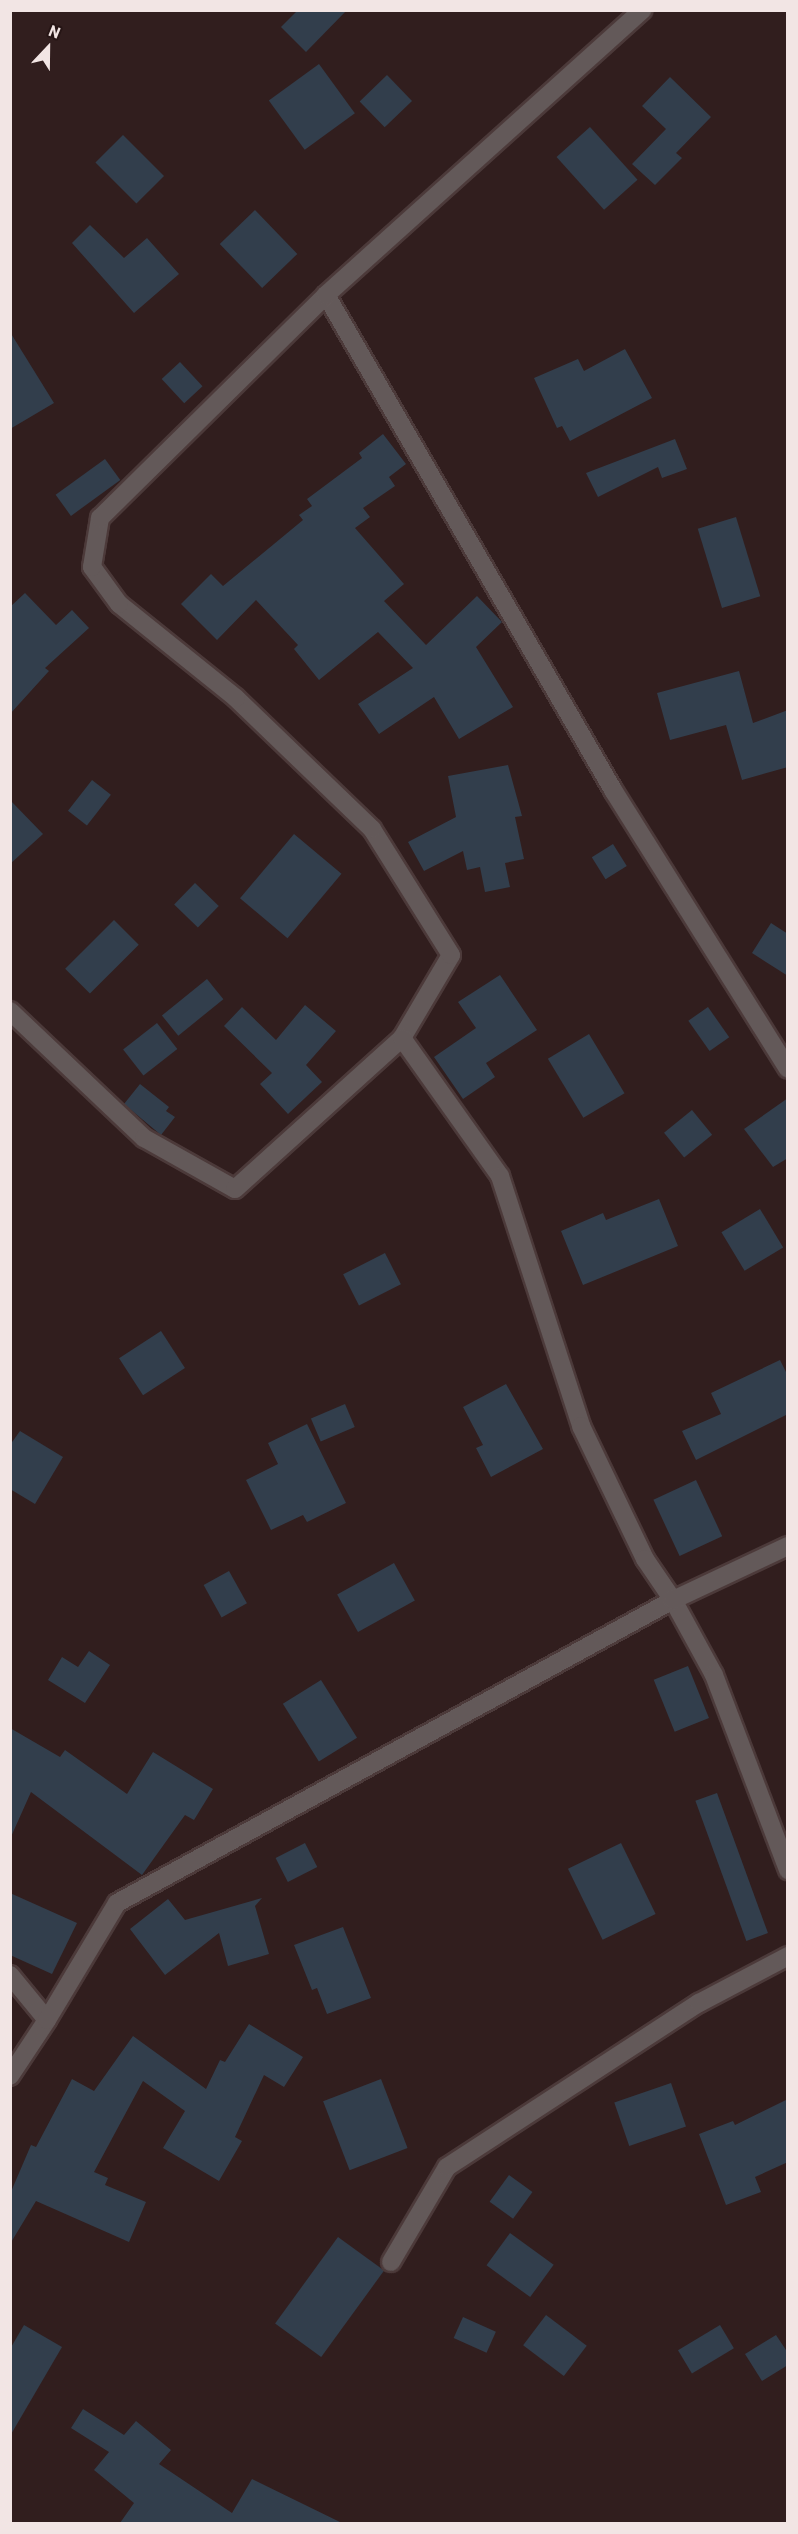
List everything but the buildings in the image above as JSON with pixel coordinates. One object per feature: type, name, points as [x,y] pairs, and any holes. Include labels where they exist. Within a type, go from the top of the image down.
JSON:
[{"type":"street","points":[[10,1011],[144,1138],[235,1189],[402,1038],[451,954],[372,829],[236,698],[119,604],[92,567],[100,518],[326,295],[642,10]]},
{"type":"street","points":[[326,295],[613,790],[788,1069]]},
{"type":"street","points":[[402,1038],[500,1176],[581,1425],[645,1560],[673,1600],[714,1675],[788,1870]]},
{"type":"street","points":[[10,2076],[47,2020],[117,1903],[673,1600],[788,1546]]},
{"type":"street","points":[[391,2262],[447,2167],[699,2003],[788,1956]]},
{"type":"street","points":[[10,1975],[47,2020]]}]
